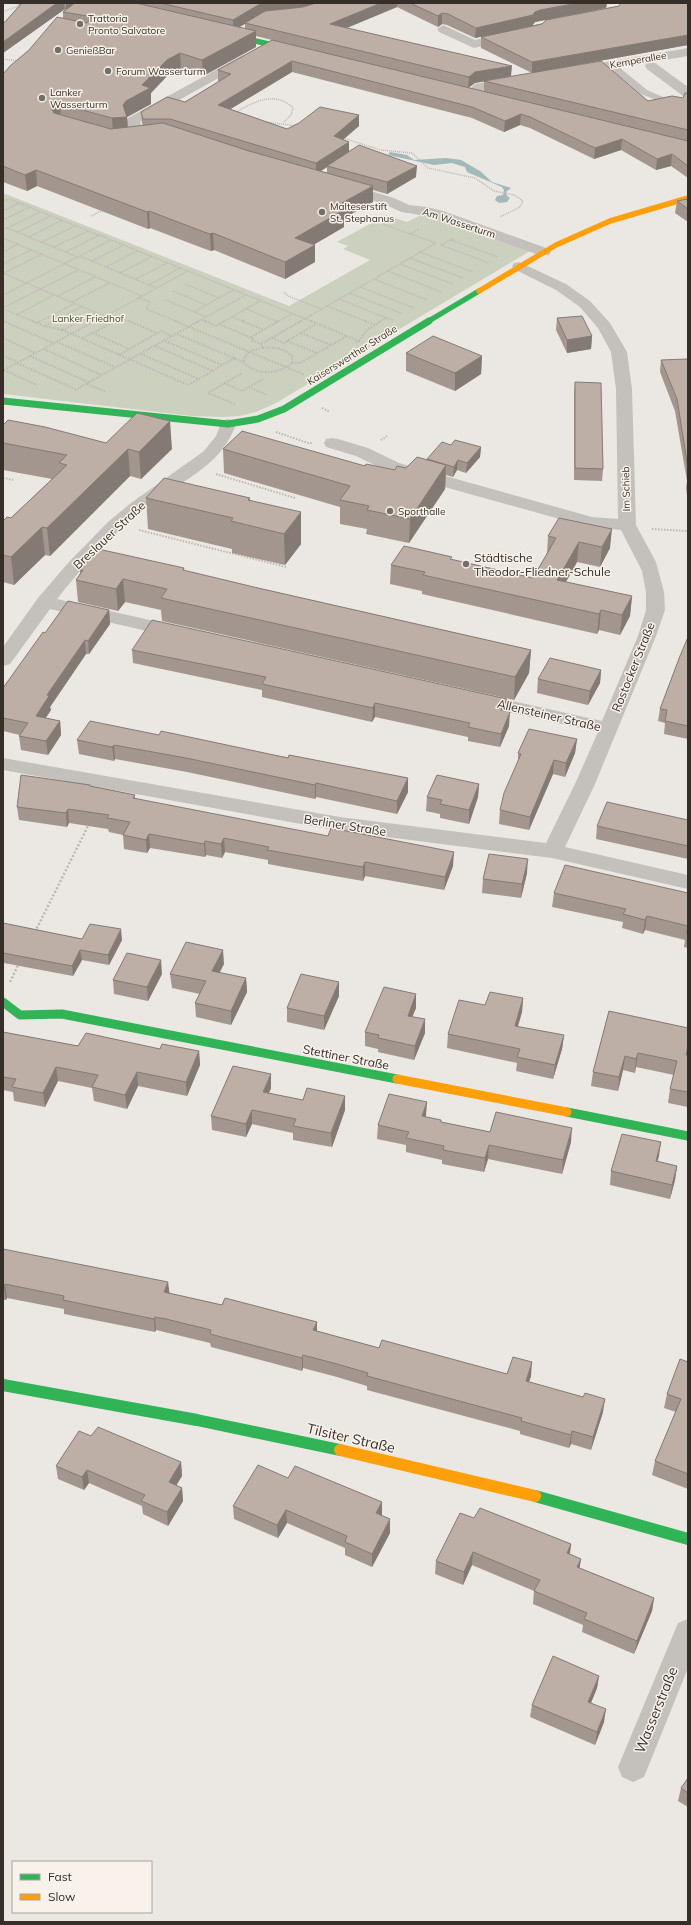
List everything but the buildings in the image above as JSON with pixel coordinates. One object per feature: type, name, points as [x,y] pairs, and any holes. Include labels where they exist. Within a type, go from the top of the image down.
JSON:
[{"type":"street","points":[[443,29],[474,44],[523,33]]},
{"type":"street","points":[[217,32],[301,52]]},
{"type":"street","points":[[152,136],[131,138],[133,121],[270,44]]},
{"type":"street","name":"Kemperallee","points":[[565,73],[688,52]]},
{"type":"street","points":[[651,66],[688,94]]},
{"type":"street","points":[[468,92],[480,87],[527,79]]},
{"type":"street","points":[[468,92],[487,97]]},
{"type":"street","name":"Am Wasserturm","points":[[330,183],[389,201],[406,208],[438,214],[544,252]]},
{"type":"street","name":"Kaiserswerther Straße","points":[[3,401],[228,424],[262,420],[276,414],[327,384],[544,252],[610,221],[688,198]]},
{"type":"street","name":"Im Schieb","points":[[332,442],[362,452],[393,467],[591,522],[628,528],[624,389],[619,352],[605,326],[585,304],[561,287],[519,266]]},
{"type":"street","name":"Breslauer Straße","points":[[3,660],[44,602],[79,561],[117,524],[158,490],[213,453],[221,444],[228,424]]},
{"type":"street","name":"Rostocker Straße","points":[[552,852],[567,825],[643,645],[657,606],[654,580],[646,558],[628,528]]},
{"type":"street","points":[[44,602],[199,637]]},
{"type":"street","name":"Allensteiner Straße","points":[[461,696],[608,728]]},
{"type":"street","name":"Berliner Straße","points":[[3,764],[340,824],[552,852],[688,882]]},
{"type":"street","name":"Stettiner Straße","points":[[3,1002],[20,1015],[62,1014],[688,1136]]},
{"type":"street","name":"Tilsiter Straße","points":[[3,1386],[115,1403],[307,1442],[519,1492],[688,1539]]},
{"type":"street","name":"Wasserstraße","points":[[633,1767],[688,1632]]},
{"type":"lane","points":[[232,36],[244,29]]},
{"type":"lane","points":[[611,65],[644,92],[679,106]]},
{"type":"path","points":[[3,12],[25,4]]},
{"type":"path","points":[[3,58],[26,62]]},
{"type":"path","points":[[235,113],[253,102],[280,100],[287,102],[293,108],[290,118],[283,124]]},
{"type":"path","points":[[260,121],[305,128]]},
{"type":"path","points":[[341,137],[381,150],[412,153],[428,168],[475,178],[499,192],[514,195],[520,198],[523,201],[522,204],[512,212],[497,218],[503,221]]},
{"type":"path","points":[[3,202],[9,199],[30,207],[359,340]]},
{"type":"path","points":[[3,211],[19,203]]},
{"type":"path","points":[[91,216],[110,206]]},
{"type":"path","points":[[3,220],[30,207]]},
{"type":"path","points":[[3,230],[41,212]]},
{"type":"path","points":[[18,232],[51,216]]},
{"type":"path","points":[[393,218],[382,224],[489,263]]},
{"type":"path","points":[[29,237],[62,220]]},
{"type":"path","points":[[42,242],[75,226]]},
{"type":"path","points":[[410,234],[422,227]]},
{"type":"path","points":[[7,228],[157,288]]},
{"type":"path","points":[[54,247],[88,230]]},
{"type":"path","points":[[66,252],[99,235]]},
{"type":"path","points":[[441,245],[456,237]]},
{"type":"path","points":[[3,240],[6,239],[142,296]]},
{"type":"path","points":[[3,295],[111,240]]},
{"type":"path","points":[[451,240],[498,257]]},
{"type":"path","points":[[3,252],[18,244]]},
{"type":"path","points":[[261,344],[436,244]]},
{"type":"path","points":[[92,261],[124,245]]},
{"type":"path","points":[[3,264],[31,250]]},
{"type":"path","points":[[106,267],[137,251]]},
{"type":"path","points":[[420,252],[473,272]]},
{"type":"path","points":[[3,273],[42,254]]},
{"type":"path","points":[[484,266],[504,254]]},
{"type":"path","points":[[120,273],[152,256]]},
{"type":"path","points":[[410,258],[463,278]]},
{"type":"path","points":[[135,279],[167,263]]},
{"type":"path","points":[[400,264],[453,284]]},
{"type":"path","points":[[149,285],[180,268]]},
{"type":"path","points":[[434,296],[478,269]]},
{"type":"path","points":[[3,309],[78,270]]},
{"type":"path","points":[[388,271],[441,292]]},
{"type":"path","points":[[3,370],[188,272]]},
{"type":"path","points":[[3,273],[104,316]]},
{"type":"path","points":[[3,276],[7,275]]},
{"type":"path","points":[[58,296],[95,277]]},
{"type":"path","points":[[374,279],[427,300],[421,304]]},
{"type":"path","points":[[37,323],[109,283]]},
{"type":"path","points":[[185,284],[219,298]]},
{"type":"path","points":[[339,299],[392,321],[414,308],[360,287]]},
{"type":"path","points":[[194,312],[234,290]]},
{"type":"path","points":[[173,291],[206,305]]},
{"type":"path","points":[[284,292],[288,296],[321,310]]},
{"type":"path","points":[[349,293],[403,314]]},
{"type":"path","points":[[16,315],[54,295]]},
{"type":"path","points":[[69,393],[246,295]]},
{"type":"path","points":[[139,298],[150,302],[146,309],[327,384]]},
{"type":"path","points":[[166,300],[207,317]]},
{"type":"path","points":[[202,320],[216,326],[261,301]]},
{"type":"path","points":[[327,306],[375,325]]},
{"type":"path","points":[[44,326],[82,307]]},
{"type":"path","points":[[3,309],[44,326],[63,330],[188,385],[235,358]]},
{"type":"path","points":[[246,309],[279,322]]},
{"type":"path","points":[[63,330],[96,313]]},
{"type":"path","points":[[219,324],[251,337],[293,314]]},
{"type":"path","points":[[232,317],[265,330]]},
{"type":"path","points":[[82,339],[121,318],[157,333]]},
{"type":"path","points":[[352,344],[359,340],[367,330],[386,318]]},
{"type":"path","points":[[3,321],[54,344]]},
{"type":"path","points":[[272,338],[284,343],[317,324]]},
{"type":"path","points":[[118,355],[161,331],[172,336]]},
{"type":"path","points":[[93,333],[129,349]]},
{"type":"path","points":[[301,333],[331,345]]},
{"type":"path","points":[[176,334],[235,358],[257,371],[271,372],[286,368],[292,363],[300,363],[347,336]]},
{"type":"path","points":[[251,337],[254,339],[251,340],[261,344],[263,348]]},
{"type":"path","points":[[3,338],[36,353]]},
{"type":"path","points":[[164,340],[222,365]]},
{"type":"path","points":[[287,341],[317,353]]},
{"type":"path","points":[[57,342],[115,368]]},
{"type":"path","points":[[154,346],[213,371]]},
{"type":"path","points":[[243,362],[245,355],[249,352],[263,348],[276,348],[286,351],[292,356],[292,363]]},
{"type":"path","points":[[43,349],[102,375]]},
{"type":"path","points":[[140,354],[199,379]]},
{"type":"path","points":[[3,356],[76,390]]},
{"type":"path","points":[[30,356],[88,382]]},
{"type":"path","points":[[3,370],[43,388]]},
{"type":"path","points":[[302,374],[308,371]]},
{"type":"path","points":[[237,405],[208,393],[242,373]]},
{"type":"path","points":[[224,383],[242,391],[263,379]]},
{"type":"path","points":[[249,387],[268,395],[262,398]]},
{"type":"path","points":[[262,420],[277,433],[308,443],[332,442]]},
{"type":"path","points":[[195,466],[219,476],[295,498]]},
{"type":"path","points":[[3,478],[13,480]]},
{"type":"path","points":[[117,524],[216,549],[232,556],[286,567]]},
{"type":"path","points":[[628,528],[688,531]]},
{"type":"path","points":[[31,939],[92,819]]},
{"type":"path","points":[[6,988],[21,960]]},
{"type":"green space","name":"Lanker Friedhof","points":[[3,193],[289,306],[370,260],[343,249],[348,246],[337,242],[386,215],[407,222],[425,213],[530,251],[276,403],[256,412],[240,416],[192,416],[3,394]]},
{"type":"water","points":[[390,152],[407,155],[414,160],[446,158],[461,160],[480,171],[492,182],[511,188],[506,192],[507,196],[510,198],[507,202],[499,203],[495,200],[497,196],[503,195],[504,190],[502,187],[467,172],[465,167],[452,163],[434,165],[388,155]]},
{"type":"traffic: fast","points":[[226,34],[294,50]]},
{"type":"traffic: fast","points":[[3,401],[228,424],[258,419],[284,409],[479,291]]},
{"type":"traffic: fast","points":[[3,1002],[20,1015],[62,1014],[397,1079]]},
{"type":"traffic: fast","points":[[567,1112],[688,1136]]},
{"type":"traffic: fast","points":[[3,1385],[197,1420],[340,1450]]},
{"type":"traffic: fast","points":[[535,1496],[688,1539]]},
{"type":"traffic: slow","points":[[479,291],[556,245],[610,221],[688,198]]},
{"type":"traffic: slow","points":[[397,1079],[567,1112]]},
{"type":"traffic: slow","points":[[340,1450],[535,1496]]},
{"type":"place","name":"Trattoria Pronto Salvatore","points":[[80,24]]},
{"type":"place","name":"GenießBar","points":[[58,50]]},
{"type":"place","name":"Forum Wasserturm","points":[[108,71]]},
{"type":"place","name":"Lanker Wasserturm","points":[[42,98]]},
{"type":"place","name":"Malteserstift St. Stephanus","points":[[322,212]]},
{"type":"place","name":"Sporthalle","points":[[390,511]]},
{"type":"place","name":"Städtische Theodor-Fliedner-Schule","points":[[466,564]]}]
